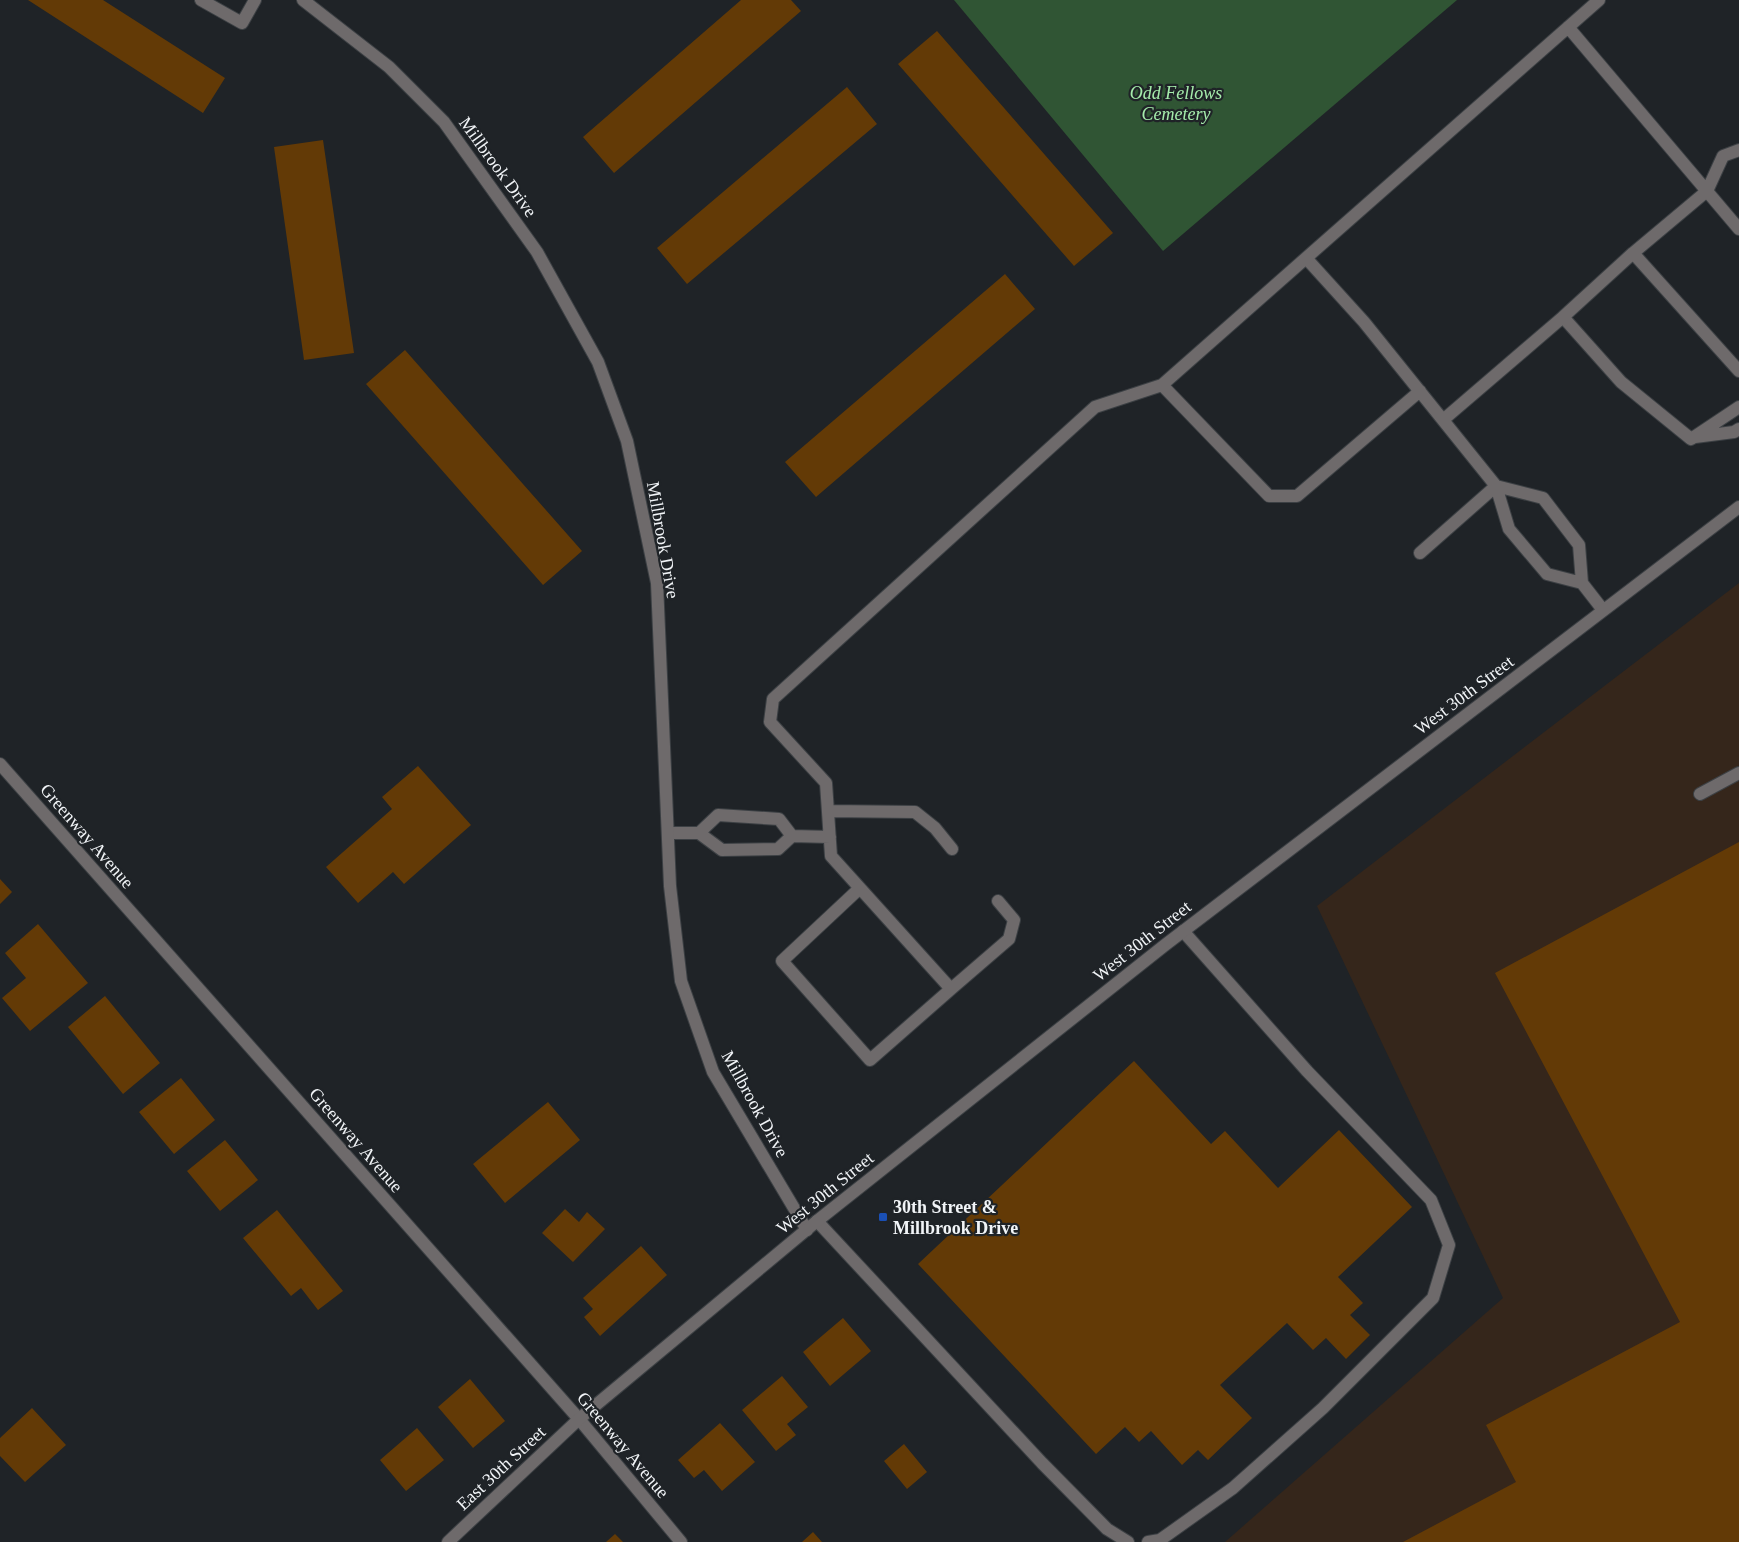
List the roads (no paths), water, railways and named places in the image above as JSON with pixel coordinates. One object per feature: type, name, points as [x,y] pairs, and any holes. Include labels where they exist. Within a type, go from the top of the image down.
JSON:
[{"type":"street","points":[[201,0],[242,22],[255,0]]},
{"type":"street","name":"Millbrook Drive","points":[[303,0],[389,67],[444,122],[538,252],[598,362],[627,441],[656,583],[670,886],[681,981],[714,1072],[806,1230]]},
{"type":"street","points":[[951,989],[831,856],[826,783],[770,722],[773,699],[1095,407],[1162,385],[1599,0]]},
{"type":"street","points":[[1568,27],[1739,229]]},
{"type":"street","points":[[1442,420],[1563,317],[1633,253],[1708,191],[1723,156],[1739,150]]},
{"type":"street","points":[[1633,253],[1739,371]]},
{"type":"street","points":[[1306,258],[1364,322],[1496,486],[1509,529],[1546,574],[1582,583]]},
{"type":"street","points":[[1563,317],[1621,382],[1691,439],[1734,432],[1739,429]]},
{"type":"street","points":[[1162,385],[1269,496],[1297,496],[1420,391]]},
{"type":"street","points":[[1693,438],[1739,407]]},
{"type":"street","points":[[1420,553],[1496,486]]},
{"type":"street","points":[[1496,486],[1543,498],[1580,545],[1582,583],[1603,610]]},
{"type":"street","name":"West 30th Street","points":[[579,1419],[817,1221],[1182,931],[1739,507]]},
{"type":"street","name":"Greenway Avenue","points":[[0,764],[579,1419],[681,1542]]},
{"type":"street","points":[[1700,794],[1739,773]]},
{"type":"street","points":[[828,811],[915,812],[935,828],[952,849]]},
{"type":"street","points":[[699,833],[718,815],[779,819],[792,836]]},
{"type":"street","points":[[668,833],[699,833],[722,850],[778,849],[792,836],[830,837]]},
{"type":"street","points":[[860,888],[782,961],[870,1060],[1009,939],[1014,920],[998,901]]},
{"type":"street","points":[[1148,1542],[1160,1540],[1233,1488],[1323,1408],[1434,1298],[1449,1245],[1432,1200],[1307,1071],[1182,931]]},
{"type":"street","points":[[817,1221],[1042,1463],[1107,1529],[1128,1542]]},
{"type":"street","name":"East 30th Street","points":[[448,1542],[579,1419]]},
{"type":"place","name":"30th Street & Millbrook Drive","points":[[883,1217]]},
{"type":"park label","name":"Odd Fellows Cemetery","points":[[1176,104]]}]
